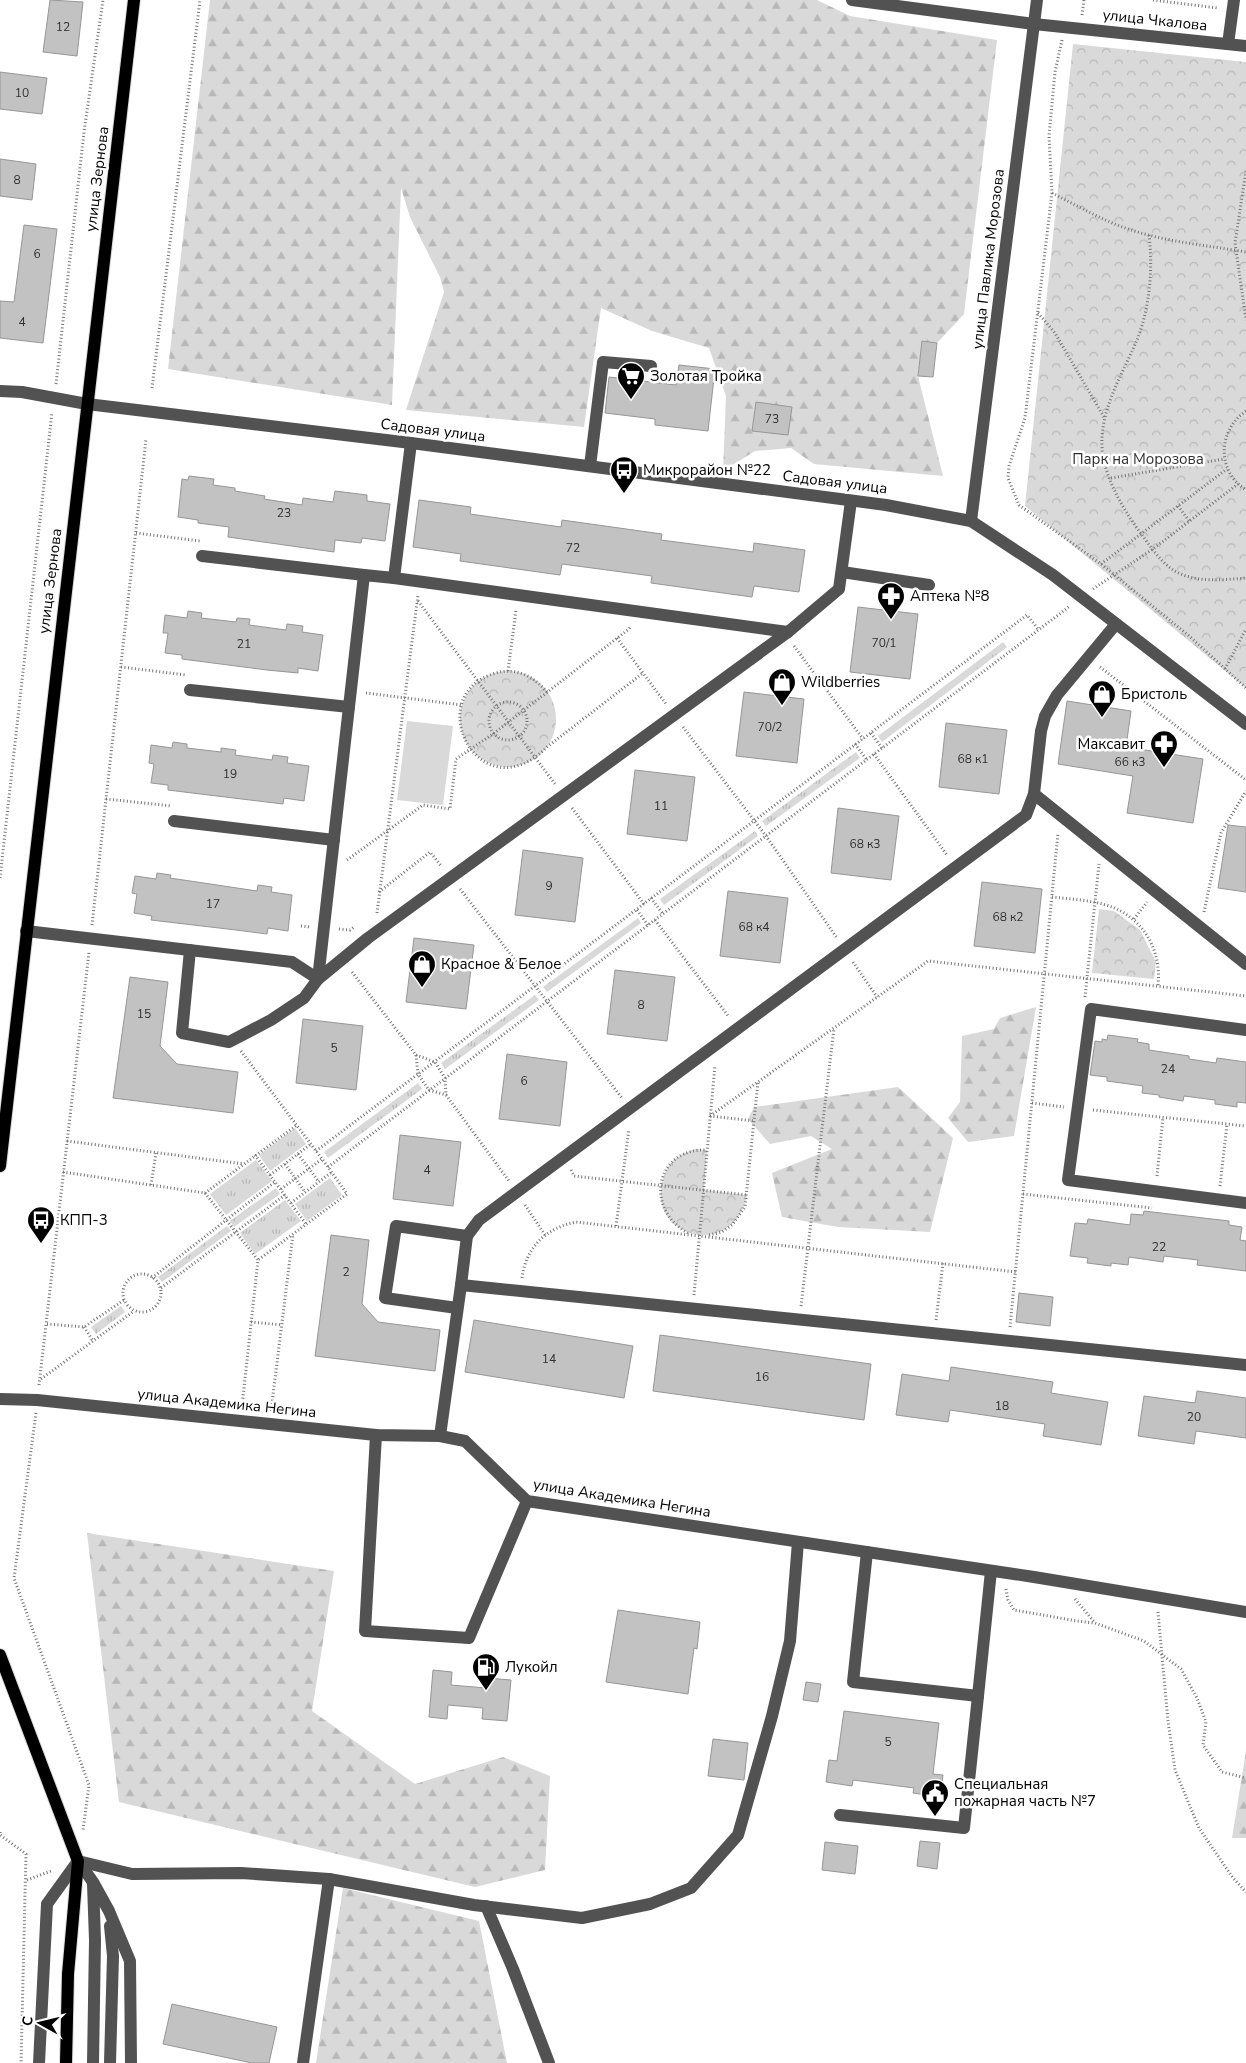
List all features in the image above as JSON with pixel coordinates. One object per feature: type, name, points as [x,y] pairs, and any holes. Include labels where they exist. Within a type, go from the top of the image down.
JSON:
[{"type":"main road","name":"улица Зернова","points":[[0,1166],[134,0]]},
{"type":"main road","points":[[0,1655],[78,1861],[68,1974],[66,2063]]},
{"type":"street","name":"улица Чкалова","points":[[852,0],[1034,24],[1246,46]]},
{"type":"street","name":"улица Павлика Морозова","points":[[971,521],[1037,0]]},
{"type":"street","points":[[1228,44],[1234,5]]},
{"type":"street","points":[[590,466],[603,362],[651,366]]},
{"type":"street","name":"Садовая улица","points":[[0,392],[22,392],[87,404],[411,443],[886,505],[971,521],[1009,545],[1081,596],[1246,724]]},
{"type":"street","points":[[394,578],[411,443]]},
{"type":"street","points":[[190,950],[182,1032],[229,1042],[271,1020],[304,998],[318,979],[368,938],[674,715],[790,638],[839,589],[851,501]]},
{"type":"street","points":[[202,556],[394,578],[637,611],[790,638]]},
{"type":"street","points":[[842,572],[930,585]]},
{"type":"street","points":[[318,979],[364,575]]},
{"type":"street","points":[[440,1436],[467,1236],[479,1220],[1026,814],[1034,794],[1041,731],[1045,716],[1057,696],[1116,624]]},
{"type":"street","points":[[190,690],[349,707]]},
{"type":"street","points":[[1034,794],[1246,964]]},
{"type":"street","points":[[174,821],[334,840]]},
{"type":"street","points":[[26,930],[292,962],[318,979]]},
{"type":"street","points":[[1246,1030],[1091,1009],[1068,1180],[1246,1203]]},
{"type":"street","points":[[457,1308],[386,1298],[396,1226],[467,1236]]},
{"type":"street","points":[[461,1285],[1246,1365]]},
{"type":"street","name":"улица Академика Негина","points":[[0,1399],[37,1400],[376,1435],[440,1436],[464,1441],[527,1501],[991,1571],[1246,1612]]},
{"type":"street","points":[[376,1435],[364,1631],[469,1638],[527,1501]]},
{"type":"street","points":[[78,1861],[132,1874],[241,1873],[329,1879],[486,1906],[582,1918],[650,1904],[691,1888],[738,1835],[772,1716],[790,1641],[798,1542]]},
{"type":"street","points":[[867,1552],[853,1682],[978,1696]]},
{"type":"street","points":[[840,1815],[964,1828],[991,1571]]},
{"type":"street","points":[[78,1861],[93,1882],[109,1911],[130,1961],[131,2063]]},
{"type":"street","points":[[40,2063],[47,1904],[78,1861]]},
{"type":"street","points":[[303,2063],[329,1879]]},
{"type":"street","points":[[93,1882],[95,1940],[93,2063]]},
{"type":"street","points":[[486,1906],[513,1969],[549,2063]]},
{"type":"street","points":[[109,1911],[114,1956],[110,2063]]},
{"type":"path","points":[[0,878],[84,132],[103,0]]},
{"type":"path","points":[[152,388],[200,0]]},
{"type":"path","points":[[1153,0],[1234,5]]},
{"type":"path","points":[[1064,27],[1055,72],[1050,136],[1052,193],[1025,418],[1009,466],[1008,478],[1019,505],[1101,564],[1188,635],[1246,688]]},
{"type":"path","points":[[1246,170],[1237,219],[1236,250],[1246,320]]},
{"type":"path","points":[[1052,193],[1124,227],[1149,235],[1191,245],[1246,252]]},
{"type":"path","points":[[1149,235],[1150,286],[1144,318],[1138,338],[1107,410],[1105,420],[1102,446],[1110,478],[1126,514],[1169,567],[1182,574],[1205,580],[1246,578]]},
{"type":"path","points":[[1038,313],[1055,333],[1105,420]]},
{"type":"path","points":[[1246,411],[1236,418],[1230,427],[1226,437],[1224,459],[1238,484],[1246,490]]},
{"type":"path","points":[[82,1833],[89,1785],[14,1578],[40,1380],[146,439]]},
{"type":"path","points":[[1110,478],[1224,459]]},
{"type":"path","points":[[1101,564],[1228,469]]},
{"type":"path","points":[[328,1166],[1039,630],[1081,596],[1115,577],[1238,484]]},
{"type":"path","points":[[1178,506],[1190,522]]},
{"type":"path","points":[[136,533],[203,541],[202,556]]},
{"type":"path","points":[[370,917],[377,913],[420,582]]},
{"type":"path","points":[[508,671],[517,595]]},
{"type":"path","points":[[418,601],[644,904]]},
{"type":"path","points":[[330,872],[423,805],[450,809],[456,760],[630,629],[637,611]]},
{"type":"path","points":[[316,1152],[1027,615],[1039,630]]},
{"type":"path","points":[[1225,669],[1246,629]]},
{"type":"path","points":[[617,638],[766,836],[877,997]]},
{"type":"path","points":[[790,638],[863,739]]},
{"type":"path","points":[[1088,658],[1246,780]]},
{"type":"path","points":[[121,667],[192,675],[190,690]]},
{"type":"path","points":[[547,692],[537,681],[526,674],[508,671],[489,675],[478,681],[470,689],[462,705],[460,718],[461,729],[470,749],[486,762],[496,766],[517,766],[536,759],[547,747],[643,673]]},
{"type":"path","points":[[351,691],[462,705]]},
{"type":"path","points":[[506,702],[513,702],[523,709],[526,715],[526,726],[520,737],[506,741],[493,734],[488,720],[490,713],[496,706],[506,702]]},
{"type":"path","points":[[871,733],[882,748]]},
{"type":"path","points":[[855,744],[867,760]]},
{"type":"path","points":[[874,754],[956,867]]},
{"type":"path","points":[[1201,928],[1221,833],[1246,791]]},
{"type":"path","points":[[106,799],[175,806],[174,821]]},
{"type":"path","points":[[1009,1340],[1060,815]]},
{"type":"path","points":[[1091,1009],[1084,1004],[1101,848]]},
{"type":"path","points":[[379,892],[430,852],[548,1000],[630,1108],[616,1226]]},
{"type":"path","points":[[1134,919],[1156,892]]},
{"type":"path","points":[[1052,897],[1095,902],[1115,908],[1134,919],[1146,933],[1155,950],[1158,962],[1158,986]]},
{"type":"path","points":[[651,898],[663,914]]},
{"type":"path","points":[[636,910],[648,925]]},
{"type":"path","points":[[655,920],[738,1028]]},
{"type":"path","points":[[301,926],[350,930],[357,926]]},
{"type":"path","points":[[710,1116],[928,960],[1246,996]]},
{"type":"path","points":[[352,972],[416,1056],[418,1074],[429,1090],[446,1095]]},
{"type":"path","points":[[799,1319],[834,1028]]},
{"type":"path","points":[[233,1040],[328,1166],[346,1194],[258,1260]]},
{"type":"path","points":[[693,1308],[716,1045]]},
{"type":"path","points":[[416,1056],[435,1062],[445,1078],[446,1095],[517,1192],[545,1235]]},
{"type":"path","points":[[707,1150],[695,1149],[676,1158],[664,1174],[660,1196],[663,1208],[677,1227],[699,1236],[722,1232],[732,1225],[745,1206],[758,1082]]},
{"type":"path","points":[[1032,1103],[1246,1126]]},
{"type":"path","points":[[710,1116],[754,1122]]},
{"type":"path","points":[[1023,1194],[1153,1208],[1163,1117]]},
{"type":"path","points":[[1219,1200],[1227,1124]]},
{"type":"path","points":[[205,1193],[297,1126]]},
{"type":"path","points":[[67,1141],[244,1164]]},
{"type":"path","points":[[270,1175],[311,1144]]},
{"type":"path","points":[[151,1185],[156,1153]]},
{"type":"path","points":[[298,1154],[319,1182]]},
{"type":"path","points":[[255,1155],[306,1224]]},
{"type":"path","points":[[564,1156],[574,1176],[747,1195]]},
{"type":"path","points":[[281,1190],[322,1159]]},
{"type":"path","points":[[285,1164],[305,1192]]},
{"type":"path","points":[[63,1172],[205,1193],[258,1260],[241,1421]]},
{"type":"path","points":[[291,1203],[332,1172]]},
{"type":"path","points":[[152,1278],[275,1182]]},
{"type":"path","points":[[161,1288],[152,1278],[143,1274],[129,1279],[125,1285],[124,1300],[134,1310],[148,1312],[158,1303],[161,1288],[285,1195]]},
{"type":"path","points":[[520,1291],[523,1267],[538,1242],[545,1235],[565,1224],[576,1222],[1016,1272]]},
{"type":"path","points":[[270,1424],[293,1234]]},
{"type":"path","points":[[935,1333],[943,1263]]},
{"type":"path","points":[[46,1324],[84,1328],[124,1300]]},
{"type":"path","points":[[40,1380],[134,1310]]},
{"type":"path","points":[[251,1322],[282,1325]]},
{"type":"path","points":[[84,1328],[92,1341]]},
{"type":"path","points":[[991,1571],[1005,1585],[1008,1600],[1014,1610],[1095,1623],[1144,1641],[1161,1656],[1181,1669],[1197,1698],[1206,1722],[1203,1745],[1222,1772],[1246,1778]]},
{"type":"path","points":[[1071,1597],[1078,1602],[1095,1623]]},
{"type":"path","points":[[1157,1597],[1161,1656],[1175,1770],[1198,1828],[1233,1878],[1246,1892]]},
{"type":"path","points":[[0,1834],[0,1840]]},
{"type":"path","points":[[0,1834],[26,1854],[21,2063]]},
{"type":"green space","points":[[210,0],[817,0],[850,16],[997,40],[964,314],[937,343],[922,341],[918,376],[943,476],[814,464],[791,448],[755,451],[723,471],[726,396],[709,348],[652,331],[601,308],[584,427],[406,410],[444,292],[440,277],[410,217],[401,188],[392,405],[168,369]]},
{"type":"green space","name":"Парк на Морозова","points":[[1073,44],[1246,62],[1246,688],[1025,506]]},
{"type":"green space","points":[[1003,642],[1007,647],[882,742],[878,736]]},
{"type":"green space","points":[[508,671],[526,675],[542,685],[552,701],[556,719],[552,737],[542,753],[526,763],[508,767],[490,763],[474,753],[464,737],[460,719],[464,701],[474,685],[490,675]]},
{"type":"green space","points":[[407,721],[453,726],[443,805],[397,800]]},
{"type":"green space","points":[[856,752],[860,758],[766,826],[762,821]]},
{"type":"green space","points":[[755,831],[758,836],[664,905],[660,899]]},
{"type":"green space","points":[[1099,909],[1114,911],[1140,930],[1156,962],[1154,979],[1092,973]]},
{"type":"green space","points":[[638,918],[641,923],[547,992],[543,987]]},
{"type":"green space","points":[[535,995],[539,1000],[445,1069],[441,1063]]},
{"type":"green space","points":[[1036,1007],[1014,1136],[968,1142],[948,1118],[960,1102],[962,1036],[994,1029],[1000,1018]]},
{"type":"green space","points":[[418,1083],[422,1089],[328,1158],[324,1152]]},
{"type":"green space","points":[[898,1087],[953,1138],[930,1232],[838,1227],[782,1217],[772,1173],[832,1149],[811,1136],[770,1144],[748,1119],[754,1107]]},
{"type":"green space","points":[[295,1128],[306,1144],[270,1171],[259,1155]]},
{"type":"green space","points":[[695,1149],[707,1150],[704,1190],[747,1195],[739,1216],[726,1229],[710,1234],[693,1234],[678,1227],[667,1216],[661,1199],[663,1179],[671,1163],[684,1153]]},
{"type":"green space","points":[[256,1160],[272,1181],[226,1215],[210,1194]]},
{"type":"green space","points":[[330,1178],[342,1195],[307,1221],[295,1204]]},
{"type":"green space","points":[[276,1188],[280,1194],[234,1227],[230,1221]]},
{"type":"green space","points":[[285,1200],[301,1221],[255,1254],[240,1233]]},
{"type":"green space","points":[[227,1226],[231,1231],[162,1282],[158,1277]]},
{"type":"green space","points":[[121,1306],[125,1312],[96,1334],[91,1327]]},
{"type":"green space","points":[[87,1533],[334,1571],[312,1711],[415,1784],[503,1757],[550,1776],[545,1870],[475,1887],[119,1802]]},
{"type":"green space","points":[[1246,1751],[1246,1838],[1232,1838]]},
{"type":"green space","points":[[343,1888],[479,1921],[507,2063],[316,2063]]},
{"type":"building","points":[[50,0],[83,2],[77,56],[43,52]]},
{"type":"building","points":[[0,72],[47,78],[42,114],[0,109]]},
{"type":"building","points":[[0,159],[36,164],[32,200],[0,196]]},
{"type":"building","points":[[24,225],[57,229],[43,343],[0,338],[0,301],[14,302]]},
{"type":"building","points":[[922,341],[937,343],[933,377],[918,376]]},
{"type":"building","points":[[679,365],[715,369],[708,431],[655,425],[655,419],[605,413],[609,377],[676,385]]},
{"type":"building","points":[[756,402],[792,407],[788,435],[752,431]]},
{"type":"building","points":[[189,476],[214,479],[213,485],[235,488],[235,491],[265,496],[264,499],[302,505],[303,498],[333,502],[335,491],[367,495],[367,501],[390,504],[385,541],[362,538],[361,543],[335,540],[334,552],[228,537],[229,527],[198,523],[198,520],[178,517],[182,479],[188,480]]},
{"type":"building","points":[[419,500],[471,507],[470,514],[561,527],[562,520],[662,534],[661,540],[753,552],[754,543],[805,550],[799,592],[754,586],[752,597],[651,583],[652,576],[562,564],[560,575],[460,561],[461,554],[413,547]]},
{"type":"building","points":[[858,607],[918,614],[910,679],[850,672]]},
{"type":"building","points":[[188,611],[202,613],[201,618],[236,622],[237,618],[250,619],[249,625],[286,630],[287,624],[303,626],[302,632],[323,635],[318,671],[298,668],[298,673],[267,670],[182,659],[182,655],[165,653],[168,633],[163,633],[165,615],[187,618]]},
{"type":"building","points":[[744,692],[804,699],[797,763],[736,756]]},
{"type":"building","points":[[1067,701],[1131,711],[1126,747],[1203,759],[1193,823],[1127,813],[1133,776],[1058,764]]},
{"type":"building","points":[[946,723],[1007,730],[999,794],[939,787]]},
{"type":"building","points":[[173,742],[187,744],[187,748],[221,752],[221,748],[236,750],[235,755],[272,760],[273,755],[288,757],[287,763],[309,766],[304,801],[284,798],[283,804],[168,790],[168,785],[151,783],[154,764],[149,763],[151,745],[172,748]]},
{"type":"building","points":[[635,770],[695,777],[687,841],[627,834]]},
{"type":"building","points":[[838,808],[899,816],[891,880],[831,873]]},
{"type":"building","points":[[1228,825],[1246,827],[1246,892],[1218,888]]},
{"type":"building","points":[[523,850],[583,858],[575,922],[515,915]]},
{"type":"building","points":[[157,873],[171,875],[170,878],[257,891],[258,885],[272,887],[271,892],[292,895],[288,931],[268,928],[267,934],[151,920],[152,916],[134,913],[137,894],[132,893],[135,876],[156,879]]},
{"type":"building","points":[[982,882],[1042,889],[1035,953],[974,946]]},
{"type":"building","points":[[728,891],[788,898],[780,963],[720,956]]},
{"type":"building","points":[[414,938],[474,945],[466,1009],[406,1002]]},
{"type":"building","points":[[615,970],[675,977],[667,1041],[607,1034]]},
{"type":"building","points":[[130,977],[168,982],[160,1046],[177,1064],[238,1072],[233,1113],[113,1098]]},
{"type":"building","points":[[303,1019],[363,1026],[356,1090],[296,1083]]},
{"type":"building","points":[[1108,1035],[1138,1039],[1137,1042],[1149,1044],[1149,1050],[1189,1056],[1189,1059],[1216,1063],[1217,1058],[1246,1062],[1246,1103],[1237,1102],[1237,1107],[1215,1104],[1215,1100],[1184,1096],[1183,1101],[1159,1097],[1159,1095],[1142,1093],[1143,1086],[1107,1081],[1107,1077],[1090,1075],[1095,1041],[1102,1042],[1102,1039],[1107,1040]]},
{"type":"building","points":[[507,1054],[567,1062],[560,1126],[499,1119]]},
{"type":"building","points":[[400,1135],[461,1142],[453,1206],[393,1199]]},
{"type":"building","points":[[1144,1211],[1229,1221],[1229,1225],[1242,1227],[1240,1240],[1246,1241],[1246,1271],[1197,1265],[1198,1260],[1164,1256],[1163,1262],[1129,1257],[1128,1265],[1111,1263],[1111,1266],[1087,1263],[1088,1258],[1070,1256],[1075,1223],[1087,1224],[1088,1219],[1130,1225],[1131,1214],[1143,1215]]},
{"type":"building","points":[[331,1235],[369,1240],[362,1304],[378,1322],[440,1330],[435,1371],[315,1356]]},
{"type":"building","points":[[1019,1293],[1053,1297],[1050,1326],[1016,1322]]},
{"type":"building","points":[[474,1320],[633,1346],[624,1398],[465,1372]]},
{"type":"building","points":[[660,1335],[871,1364],[864,1420],[653,1391]]},
{"type":"building","points":[[951,1367],[1053,1382],[1051,1393],[1108,1402],[1101,1445],[1043,1436],[1045,1424],[950,1410],[948,1422],[896,1415],[902,1374],[949,1381]]},
{"type":"building","points":[[1197,1391],[1246,1398],[1246,1438],[1196,1431],[1194,1444],[1138,1436],[1144,1396],[1195,1403]]},
{"type":"building","points":[[618,1610],[700,1622],[697,1649],[694,1648],[688,1694],[606,1682]]},
{"type":"building","points":[[433,1670],[452,1672],[451,1685],[486,1688],[487,1678],[511,1680],[507,1721],[482,1719],[483,1708],[448,1705],[447,1719],[429,1717]]},
{"type":"building","points":[[806,1682],[821,1684],[818,1702],[803,1700]]},
{"type":"building","points":[[844,1711],[939,1723],[933,1774],[943,1775],[940,1797],[913,1793],[914,1788],[853,1780],[852,1786],[826,1782],[829,1760],[837,1761]]},
{"type":"building","points":[[713,1739],[748,1743],[744,1780],[708,1776]]},
{"type":"building","points":[[920,1841],[940,1843],[937,1869],[917,1866]]},
{"type":"building","points":[[825,1842],[858,1846],[855,1874],[822,1870]]},
{"type":"building","points":[[172,2004],[277,2027],[269,2063],[252,2063],[163,2044]]},
{"type":"place","name":"Золотая Тройка","points":[[631,400]]},
{"type":"place","name":"Микрорайон №22","points":[[624,494]]},
{"type":"place","name":"Аптека №8","points":[[891,620]]},
{"type":"place","name":"Wildberries","points":[[782,706]]},
{"type":"place","name":"Бристоль","points":[[1102,718]]},
{"type":"place","name":"Максавит","points":[[1164,768]]},
{"type":"place","name":"Красное & Белое","points":[[422,988]]},
{"type":"place","name":"КПП-3","points":[[41,1244]]},
{"type":"place","name":"Лукойл","points":[[486,1691]]},
{"type":"place","name":"Специальная пожарная часть №7","points":[[935,1817]]}]
